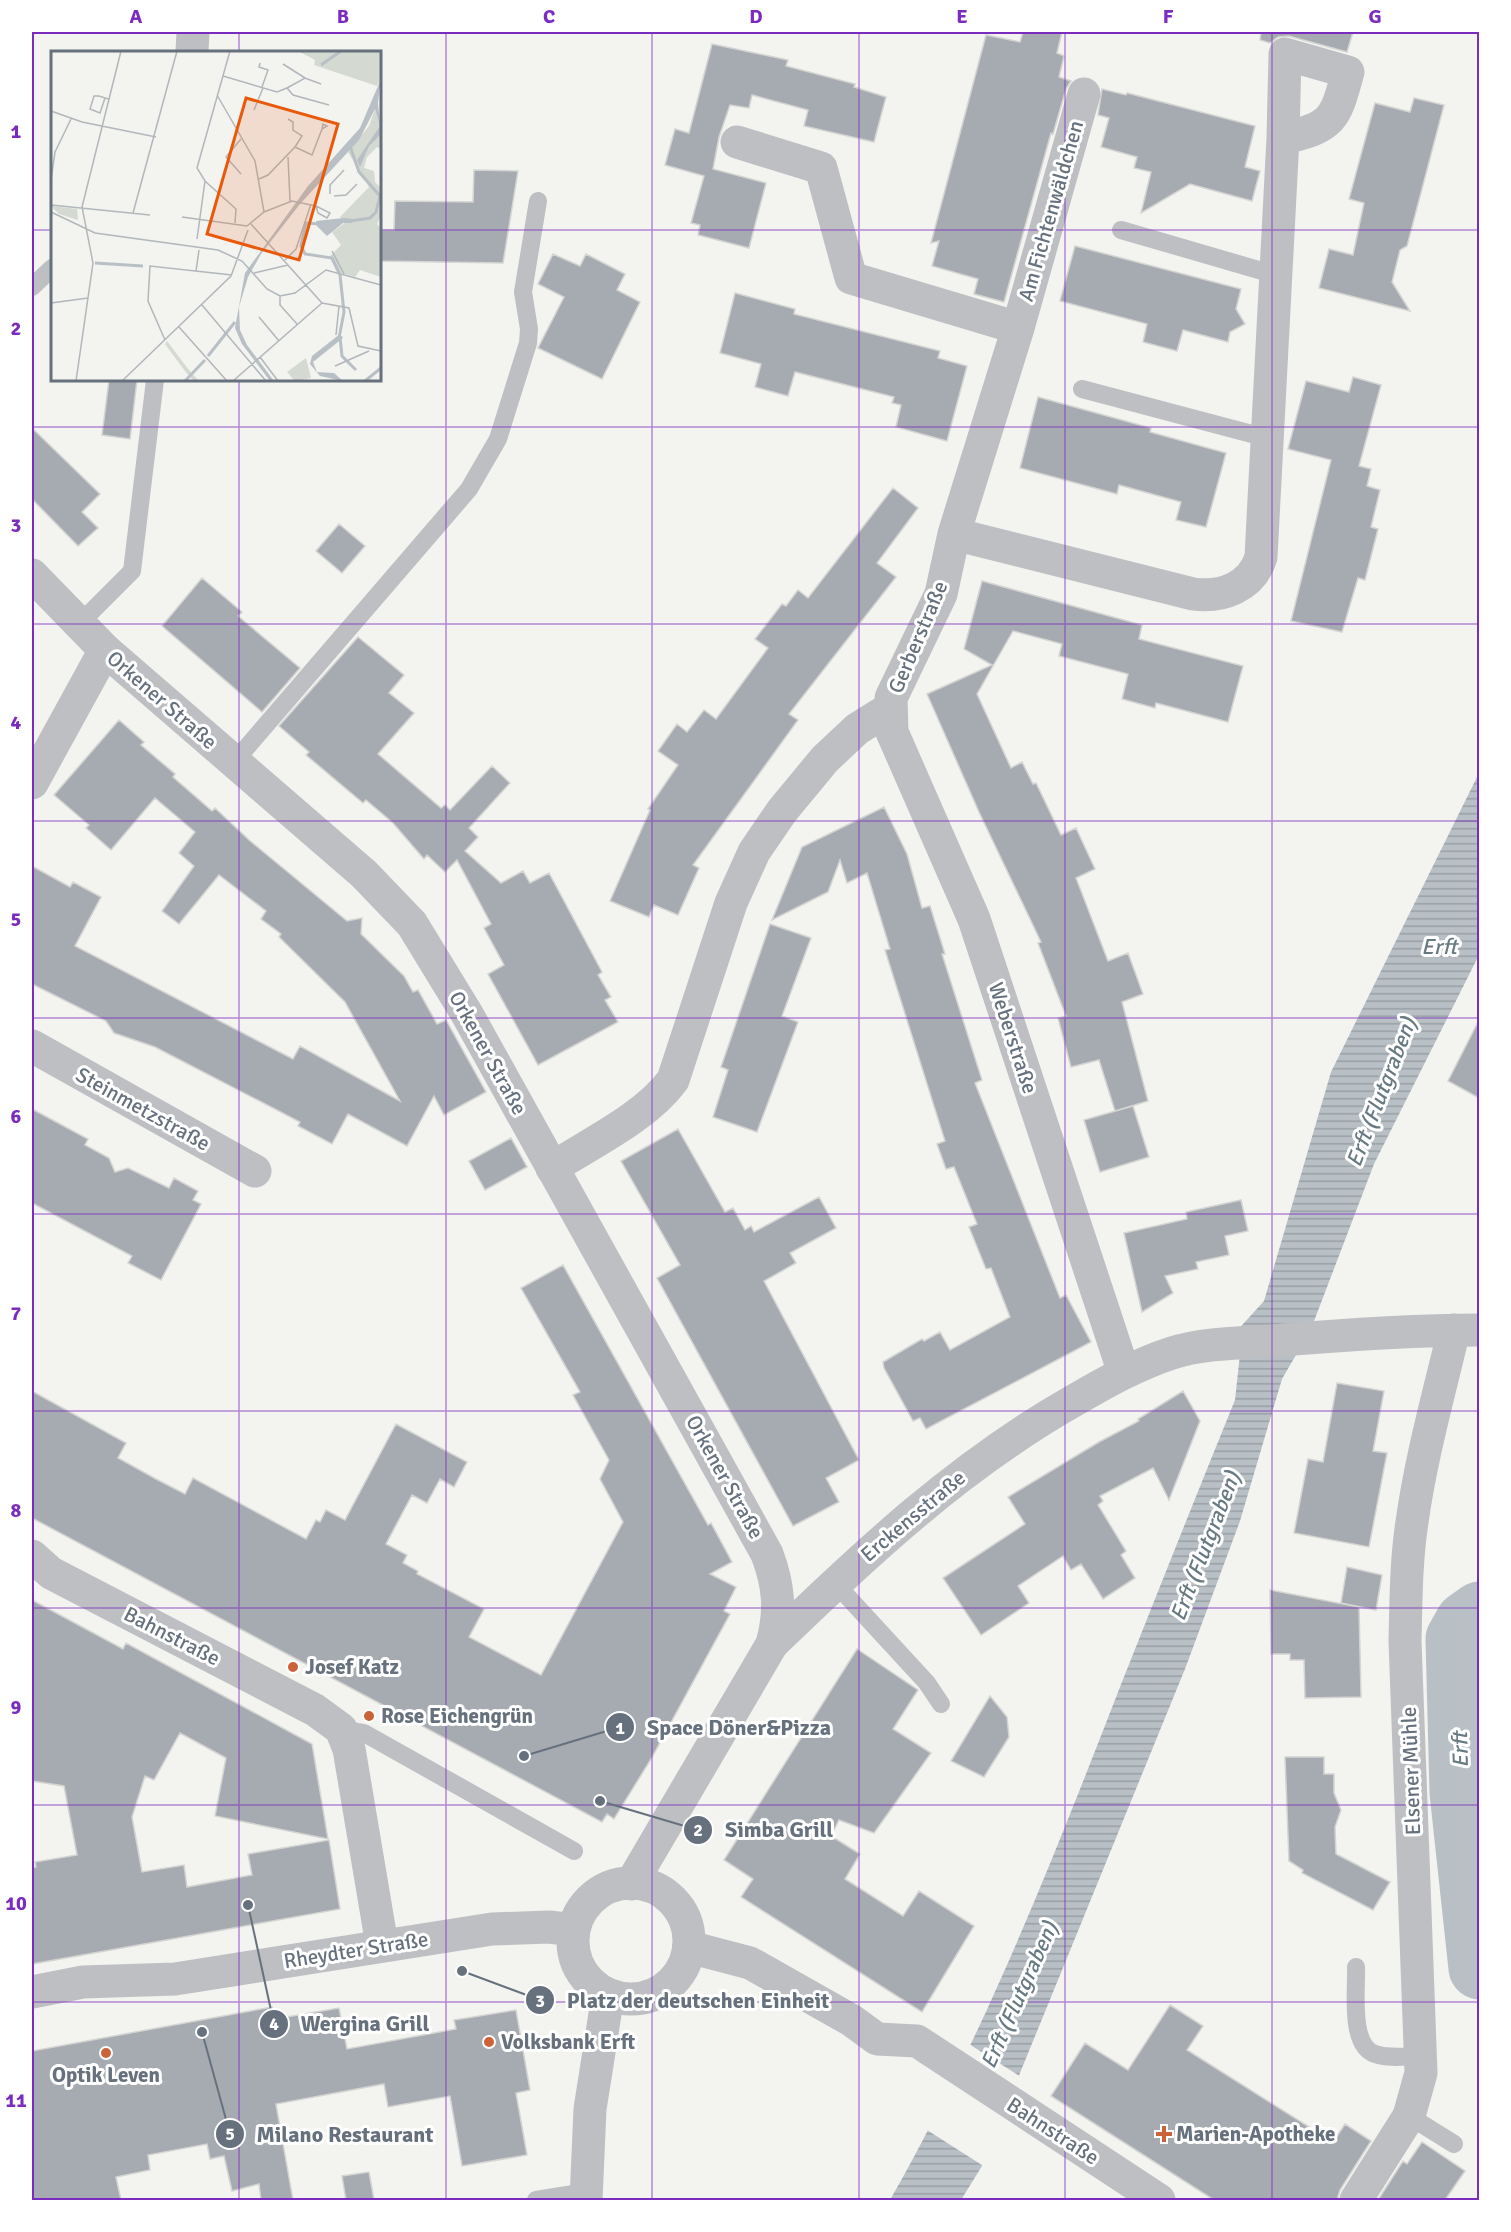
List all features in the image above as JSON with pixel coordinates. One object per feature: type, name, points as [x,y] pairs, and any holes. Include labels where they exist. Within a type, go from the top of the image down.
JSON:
[{"type":"street","points":[[192,51],[194,32]]},
{"type":"street","name":"Am Fichtenwäldchen","points":[[954,534],[1018,328],[1084,94]]},
{"type":"street","points":[[954,534],[1193,594],[1216,595],[1244,583],[1258,567],[1261,557],[1283,138]]},
{"type":"street","name":"Am Fichtenwäldchen","points":[[737,142],[821,168],[852,278],[1018,328]]},
{"type":"street","name":"Gerberstraße","points":[[552,1168],[638,1113],[662,1094],[673,1080],[731,903],[754,852],[782,811],[825,759],[857,729],[890,709],[894,689],[941,594],[954,534]]},
{"type":"street","name":"Orkener Straße","points":[[32,575],[105,650],[364,874],[404,914],[435,959],[760,1539],[776,1578],[779,1594],[777,1625],[772,1644]]},
{"type":"street","points":[[32,783],[105,650]]},
{"type":"street","name":"Weberstraße","points":[[890,709],[896,744],[974,919],[1124,1373]]},
{"type":"street","name":"Steinmetzstraße","points":[[32,1046],[255,1171]]},
{"type":"street","name":"Erckensstraße","points":[[631,1884],[772,1644],[907,1518],[977,1462],[1055,1412],[1124,1373],[1173,1353],[1207,1346],[1331,1336],[1467,1330]]},
{"type":"street","name":"Elsener Mühle","points":[[1356,2200],[1409,2116],[1418,2088],[1422,2056],[1406,1672],[1407,1582],[1418,1485],[1467,1330]]},
{"type":"street","name":"Bahnstraße","points":[[32,1556],[51,1573],[315,1710],[341,1729]]},
{"type":"street","points":[[341,1729],[349,1749],[382,1945]]},
{"type":"street","points":[[631,1884],[662,1892],[674,1902],[686,1924],[689,1947],[680,1973],[660,1992],[634,1999],[608,1995],[596,1988],[580,1968],[575,1956],[574,1930],[585,1906],[594,1897],[606,1889],[631,1884]]},
{"type":"street","name":"Rheydter Straße","points":[[32,1992],[83,1982],[175,1979],[492,1929],[549,1927],[574,1930]]},
{"type":"street","name":"Bahnstraße","points":[[689,1947],[750,1963],[851,2020],[877,2039],[917,2041],[1159,2200]]},
{"type":"street","points":[[586,2196],[591,2100],[608,1995]]},
{"type":"lane","points":[[234,762],[470,489],[490,457],[506,418],[529,337],[523,292],[538,201]]},
{"type":"lane","points":[[1121,230],[1276,275]]},
{"type":"lane","points":[[32,287],[51,269]]},
{"type":"lane","points":[[79,624],[132,572],[155,381]]},
{"type":"lane","points":[[1082,389],[1267,438]]},
{"type":"lane","points":[[836,1583],[927,1683],[940,1704]]},
{"type":"lane","points":[[341,1729],[364,1733],[574,1851]]},
{"type":"lane","points":[[1356,1967],[1358,2034],[1364,2047],[1380,2055],[1422,2056]]},
{"type":"lane","points":[[1409,2116],[1454,2144]]},
{"type":"lane","points":[[536,2200],[586,2196]]},
{"type":"water","name":"Erft","points":[[1479,773],[1479,955],[1374,1164],[1311,1329],[1282,1379],[1240,1521],[1185,1669],[982,2166],[961,2200],[890,2200],[956,2076],[1014,1948],[1235,1400],[1240,1354],[1234,1334],[1264,1301],[1331,1072]]},
{"type":"pier","points":[[969,2044],[1021,2077],[985,2167],[927,2130]]},
{"type":"building","points":[[1023,32],[1062,32],[1057,53],[1064,56],[1059,77],[1071,81],[1066,89],[1053,134],[1051,133],[1004,302],[974,294],[978,279],[932,266],[939,241],[931,243],[986,35],[1020,42]]},
{"type":"building","points":[[1261,32],[1353,32],[1347,52],[1289,36],[1278,37],[1270,43],[1260,40]]},
{"type":"building","points":[[712,44],[788,60],[786,66],[855,84],[854,87],[886,97],[874,142],[804,126],[808,110],[752,95],[749,108],[730,105],[719,137],[713,169],[766,183],[749,248],[698,235],[700,225],[691,223],[704,176],[665,165],[675,129],[689,133]]},
{"type":"building","points":[[1102,89],[1126,95],[1127,93],[1255,126],[1245,167],[1260,171],[1252,201],[1190,184],[1141,213],[1151,172],[1134,168],[1137,157],[1101,147],[1109,118],[1098,115]]},
{"type":"building","points":[[1414,98],[1444,105],[1407,246],[1400,250],[1392,282],[1410,311],[1319,288],[1329,249],[1353,255],[1364,203],[1349,199],[1375,103],[1410,112]]},
{"type":"building","points":[[474,170],[518,171],[503,263],[381,261],[381,230],[394,230],[395,201],[473,202]]},
{"type":"building","points":[[1075,246],[1241,289],[1236,309],[1245,324],[1230,332],[1228,342],[1183,330],[1177,351],[1143,342],[1147,324],[1060,301]]},
{"type":"building","points":[[553,254],[580,266],[586,254],[625,274],[617,290],[640,302],[602,379],[538,348],[564,297],[538,284]]},
{"type":"building","points":[[735,293],[795,309],[794,314],[940,351],[938,358],[967,366],[947,441],[896,427],[901,405],[892,403],[894,397],[795,372],[788,396],[755,387],[761,364],[720,353]]},
{"type":"building","points":[[1353,377],[1381,385],[1359,466],[1371,469],[1367,486],[1380,490],[1371,527],[1378,529],[1365,580],[1358,578],[1342,632],[1291,621],[1331,460],[1288,449],[1306,381],[1349,392]]},
{"type":"building","points":[[109,381],[137,381],[130,439],[102,435]]},
{"type":"building","points":[[1038,397],[1151,428],[1150,432],[1226,453],[1206,527],[1176,520],[1181,502],[1119,485],[1117,494],[1020,468]]},
{"type":"building","points":[[32,428],[100,494],[82,512],[98,528],[78,546],[32,499]]},
{"type":"building","points":[[893,488],[918,508],[877,563],[896,577],[789,714],[798,720],[693,865],[699,868],[678,915],[654,905],[649,917],[610,901],[650,810],[648,809],[678,765],[658,751],[677,724],[687,732],[704,710],[716,719],[768,648],[755,639],[782,604],[786,606],[798,590],[808,598]]},
{"type":"building","points":[[339,524],[365,546],[342,573],[316,551]]},
{"type":"building","points":[[202,578],[242,612],[238,616],[300,668],[262,712],[162,626]]},
{"type":"building","points":[[982,581],[1142,625],[1139,639],[1243,666],[1228,722],[1156,703],[1155,708],[1122,699],[1128,674],[1059,656],[1062,644],[1013,631],[977,694],[1011,768],[1022,762],[1033,784],[1036,783],[1061,835],[1076,828],[1095,869],[1076,878],[1108,961],[1128,953],[1143,994],[1122,1002],[1148,1101],[1115,1111],[1099,1060],[1071,1067],[1058,1018],[1066,1016],[1038,943],[1041,942],[979,812],[927,694],[992,665],[964,649]]},
{"type":"building","points":[[358,637],[404,675],[389,693],[414,713],[378,754],[441,808],[445,805],[450,810],[492,766],[510,783],[469,828],[478,837],[465,851],[501,883],[523,871],[530,883],[549,873],[602,972],[598,975],[611,997],[605,1000],[618,1022],[538,1065],[488,974],[504,965],[484,928],[491,924],[457,860],[445,872],[427,855],[424,859],[393,823],[366,800],[363,803],[306,755],[309,752],[279,726]]},
{"type":"building","points":[[119,720],[144,742],[141,745],[175,774],[173,777],[212,811],[215,808],[249,840],[347,921],[362,918],[361,934],[404,976],[413,992],[418,990],[437,1024],[446,1020],[486,1092],[444,1115],[434,1096],[407,1146],[348,1114],[332,1144],[298,1126],[300,1122],[155,1047],[114,1033],[106,1021],[32,984],[32,866],[70,887],[73,882],[101,897],[75,946],[293,1059],[300,1046],[400,1101],[345,1002],[279,937],[281,934],[261,919],[266,911],[219,875],[179,924],[162,911],[194,866],[179,853],[195,832],[155,798],[111,850],[86,828],[89,825],[54,795]]},
{"type":"building","points":[[884,807],[907,854],[922,908],[930,906],[945,954],[942,954],[982,1080],[975,1083],[1060,1298],[1066,1295],[1091,1342],[926,1429],[920,1418],[913,1421],[884,1368],[883,1362],[922,1339],[924,1341],[940,1332],[950,1350],[1010,1317],[991,1268],[986,1269],[969,1227],[977,1224],[954,1167],[946,1169],[937,1144],[945,1141],[885,950],[890,949],[867,873],[847,883],[840,860],[828,892],[772,920],[802,847]]},
{"type":"building","points":[[770,924],[811,938],[782,1016],[798,1022],[757,1132],[713,1117],[728,1070],[721,1067]]},
{"type":"building","points":[[1479,1020],[1479,1098],[1448,1081]]},
{"type":"building","points":[[1133,1106],[1149,1157],[1100,1172],[1084,1120]]},
{"type":"building","points":[[32,1109],[88,1139],[85,1145],[109,1158],[115,1172],[128,1168],[169,1188],[174,1178],[198,1191],[193,1200],[201,1204],[161,1280],[128,1263],[132,1256],[32,1203]]},
{"type":"building","points":[[678,1129],[725,1212],[733,1208],[745,1230],[751,1226],[754,1232],[819,1197],[836,1228],[790,1253],[796,1263],[764,1281],[859,1460],[826,1478],[839,1502],[793,1526],[657,1278],[680,1265],[621,1161]]},
{"type":"building","points":[[511,1138],[527,1167],[485,1190],[469,1161]]},
{"type":"building","points":[[1241,1200],[1248,1231],[1225,1236],[1229,1255],[1196,1262],[1198,1269],[1165,1276],[1173,1293],[1142,1312],[1124,1233],[1187,1219],[1186,1212]]},
{"type":"building","points":[[563,1265],[708,1525],[711,1523],[732,1562],[710,1574],[736,1587],[724,1611],[730,1614],[651,1759],[614,1819],[607,1814],[602,1822],[32,1518],[32,1391],[126,1443],[118,1458],[156,1479],[185,1494],[193,1478],[306,1539],[316,1520],[320,1522],[326,1510],[345,1520],[396,1424],[467,1462],[454,1487],[440,1479],[427,1503],[412,1495],[386,1544],[407,1555],[403,1563],[418,1571],[417,1574],[484,1609],[469,1637],[541,1675],[623,1522],[600,1479],[609,1460],[573,1395],[580,1392],[521,1288]]},
{"type":"building","points":[[1337,1383],[1384,1391],[1373,1451],[1387,1453],[1369,1547],[1294,1533],[1308,1459],[1323,1462]]},
{"type":"building","points":[[1183,1391],[1200,1421],[1169,1500],[1153,1468],[1100,1496],[1103,1501],[1098,1505],[1126,1551],[1121,1555],[1135,1578],[1103,1599],[1081,1564],[1071,1570],[1063,1556],[1018,1586],[1029,1603],[981,1635],[943,1578],[1025,1524],[1008,1497],[1099,1442],[1139,1421],[1138,1419]]},
{"type":"building","points":[[1347,1567],[1382,1575],[1376,1610],[1341,1603]]},
{"type":"building","points":[[1270,1590],[1359,1607],[1361,1697],[1305,1698],[1304,1660],[1290,1660],[1290,1654],[1271,1654]]},
{"type":"building","points":[[32,1600],[123,1649],[126,1643],[312,1744],[328,1839],[215,1816],[226,1758],[180,1733],[154,1780],[145,1776],[132,1817],[142,1872],[184,1865],[187,1887],[252,1875],[248,1854],[329,1840],[340,1909],[32,1964],[32,1868],[36,1867],[35,1862],[77,1855],[64,1786],[32,1781]]},
{"type":"building","points":[[857,1649],[918,1690],[893,1729],[931,1753],[874,1833],[839,1820],[831,1836],[860,1854],[845,1879],[903,1916],[919,1891],[974,1926],[922,2012],[741,1897],[753,1879],[724,1860]]},
{"type":"building","points":[[990,1696],[1007,1717],[1009,1737],[984,1777],[951,1761]]},
{"type":"building","points":[[1285,1757],[1324,1757],[1324,1774],[1334,1774],[1334,1793],[1341,1810],[1335,1827],[1336,1854],[1390,1882],[1373,1910],[1302,1873],[1303,1870],[1289,1861]]},
{"type":"building","points":[[1170,2005],[1203,2026],[1187,2050],[1333,2142],[1345,2124],[1371,2141],[1340,2190],[1337,2200],[1214,2200],[1051,2096],[1085,2043],[1128,2070]]},
{"type":"building","points":[[272,2007],[275,2019],[339,2008],[347,2049],[456,2029],[454,2020],[516,2010],[530,2090],[516,2093],[527,2155],[462,2166],[450,2096],[388,2107],[384,2084],[276,2104],[293,2200],[261,2200],[259,2184],[232,2191],[224,2156],[210,2159],[207,2144],[148,2155],[150,2170],[116,2177],[121,2200],[32,2200],[32,2051]]},
{"type":"building","points":[[1422,2142],[1465,2171],[1445,2200],[1378,2200],[1403,2161],[1407,2164]]},
{"type":"building","points":[[369,2172],[374,2200],[346,2200],[342,2176]]},
{"type":"waterway","name":"Erft","points":[[1480,1613],[1466,1623],[1457,1639],[1461,1792],[1480,1968]]},
{"type":"place","name":"Josef Katz","points":[[293,1667]]},
{"type":"place","name":"Rose Eichengrün","points":[[369,1716]]},
{"type":"place","name":"Space Döner&Pizza","points":[[524,1756]]},
{"type":"place","name":"Simba Grill","points":[[600,1801]]},
{"type":"place","name":"Wergina Grill","points":[[248,1905]]},
{"type":"place","name":"Platz der deutschen Einheit","points":[[462,1971]]},
{"type":"place","name":"Milano Restaurant","points":[[202,2032]]},
{"type":"place","name":"Volksbank Erft","points":[[489,2042]]},
{"type":"place","name":"Optik Leven","points":[[106,2053]]},
{"type":"place","name":"Marien-Apotheke","points":[[1164,2134]]},
{"type":"water label","name":"Erft (Flutgraben)","points":[[1381,1092]]},
{"type":"water label","name":"Erft (Flutgraben)","points":[[1205,1546]]},
{"type":"water label","name":"Erft (Flutgraben)","points":[[1019,1995]]}]
